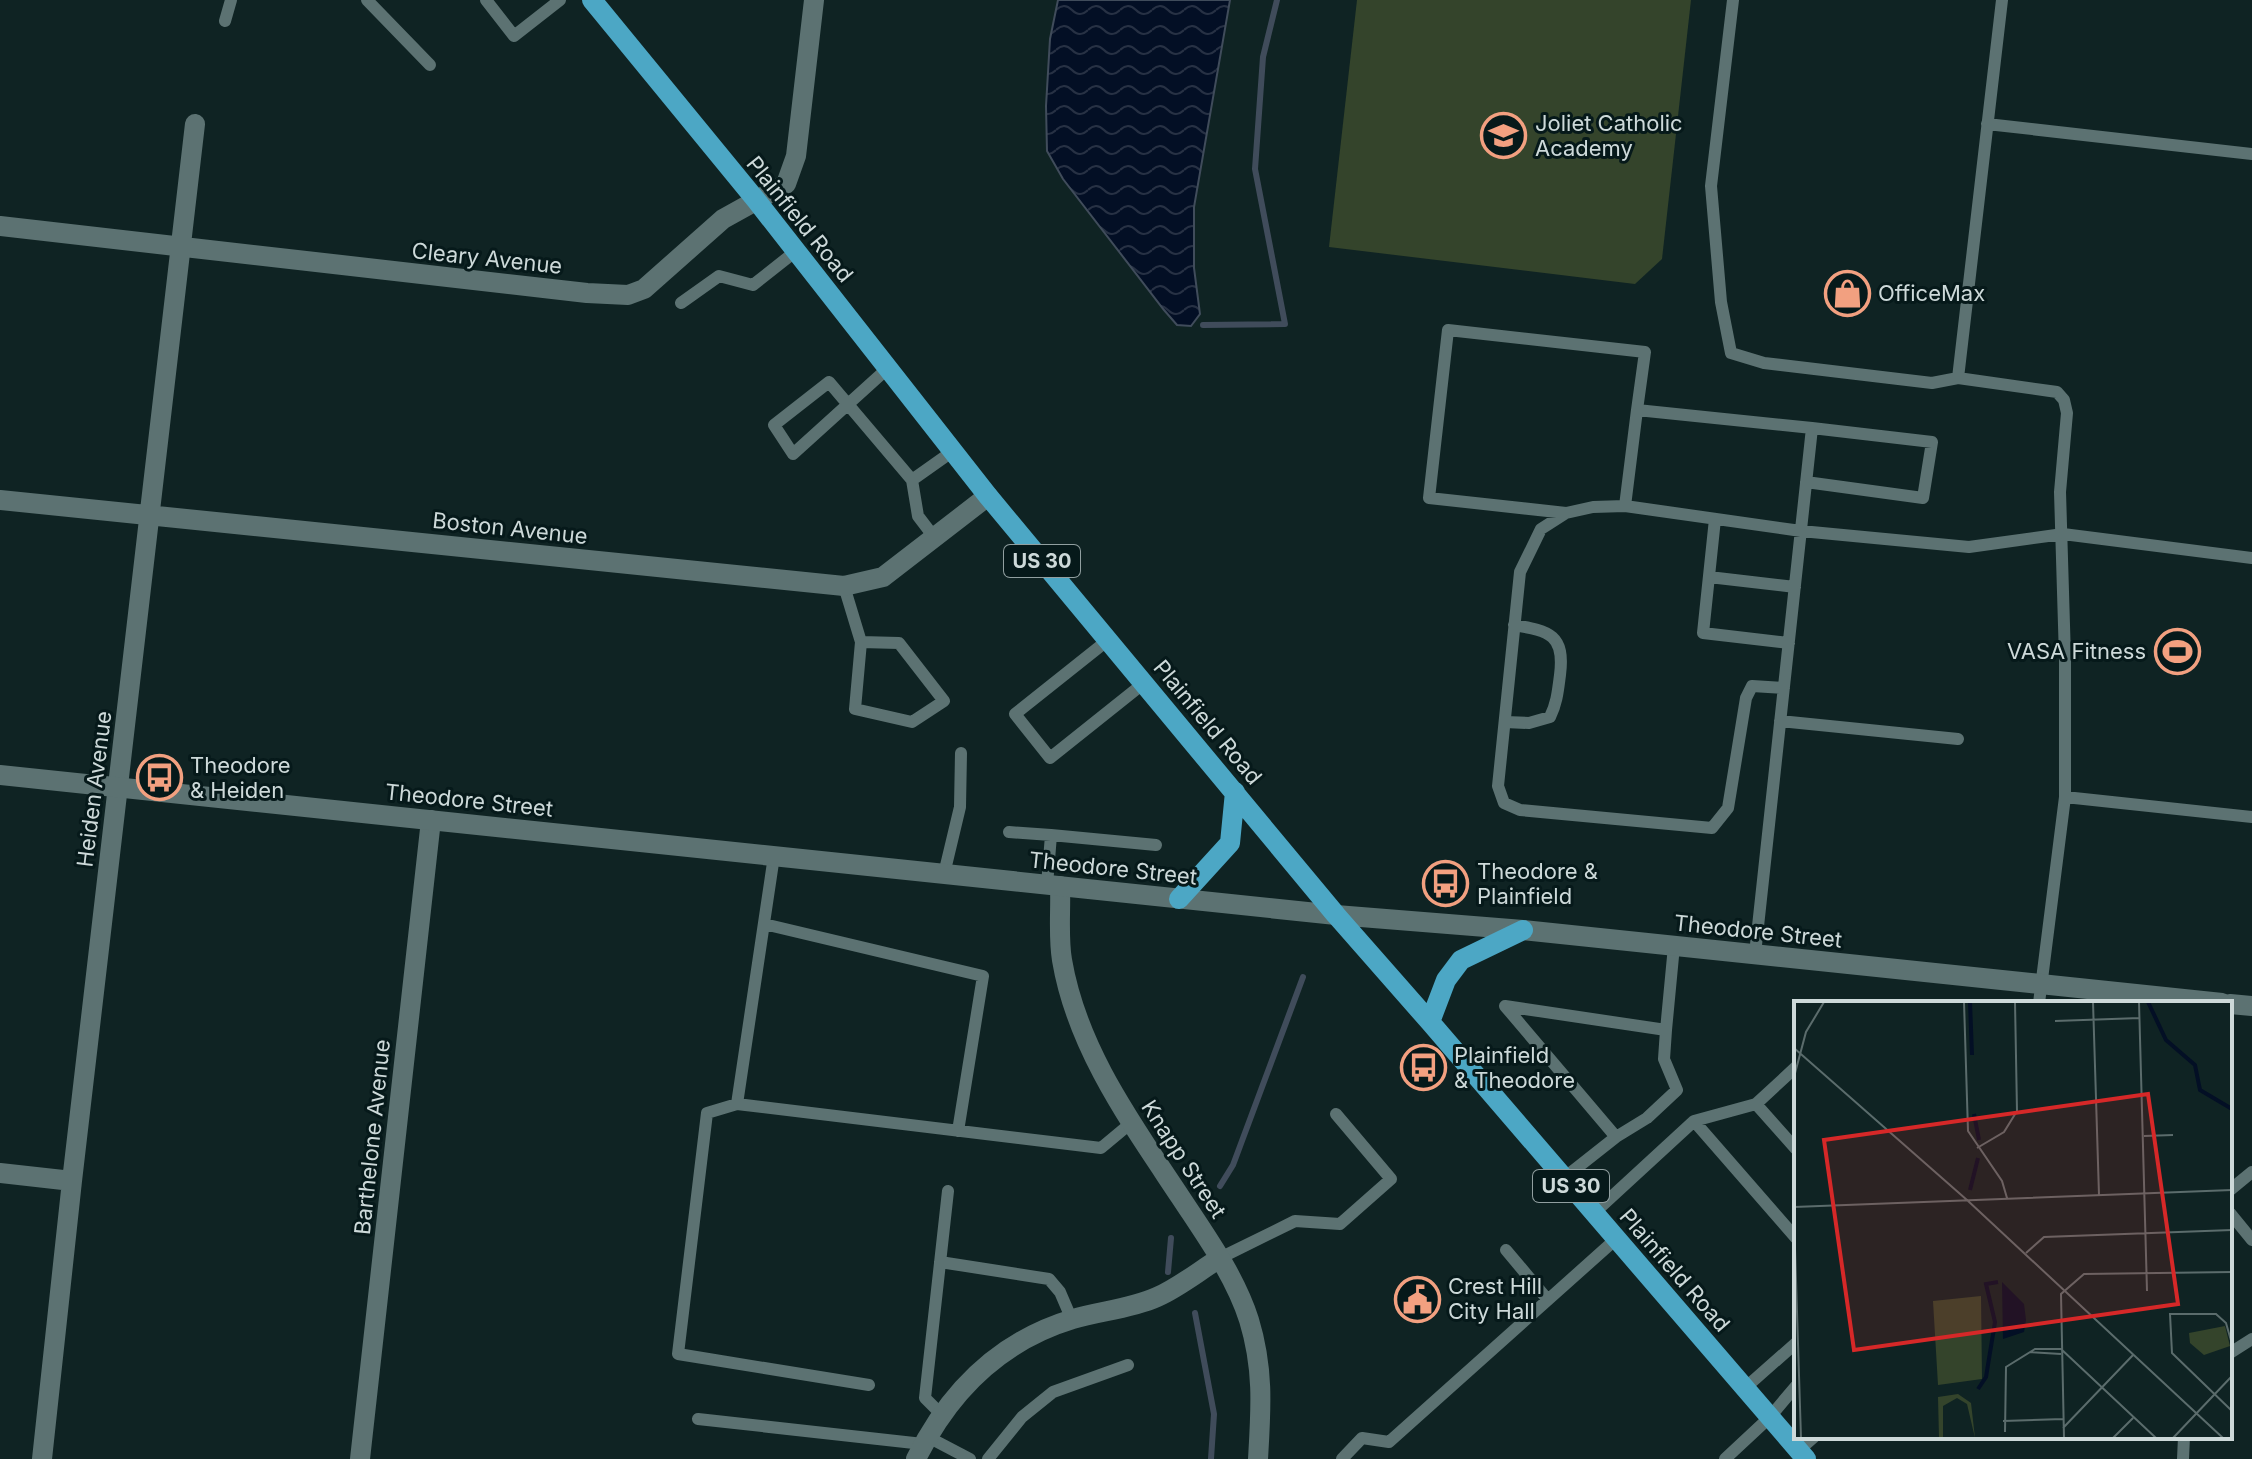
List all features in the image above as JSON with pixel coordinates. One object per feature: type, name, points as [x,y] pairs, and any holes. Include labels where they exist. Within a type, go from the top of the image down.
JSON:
[{"type":"main road","name":"Plainfield Road","points":[[592,0],[756,200],[988,496],[1336,915],[1770,1417],[1794,1438]]},
{"type":"main road","points":[[1179,899],[1230,843],[1235,792]]},
{"type":"main road","points":[[1430,1022],[1446,980],[1461,960],[1523,930]]},
{"type":"street","name":"Cleary Avenue","points":[[0,226],[628,295],[644,289],[723,219],[786,184],[796,156],[814,0]]},
{"type":"street","name":"Heiden Avenue","points":[[42,1459],[195,124]]},
{"type":"street","name":"Boston Avenue","points":[[0,500],[844,586],[883,577],[988,496]]},
{"type":"street","name":"Theodore Street","points":[[0,775],[1179,899],[1755,954],[2040,994],[2178,1001]]},
{"type":"street","name":"Barthelone Avenue","points":[[360,1459],[431,820]]},
{"type":"street","name":"Knapp Street","points":[[1054,886],[1061,958],[1076,1012],[1103,1077],[1220,1258],[1248,1318],[1262,1379],[1258,1459]]},
{"type":"street","name":"Theodore Street","points":[[2232,1004],[2252,1006]]},
{"type":"street","points":[[0,1173],[72,1181]]},
{"type":"street","points":[[922,1447],[977,1371],[1021,1341],[1072,1320],[1158,1297],[1220,1258]]},
{"type":"lane","points":[[225,21],[231,0]]},
{"type":"lane","points":[[367,0],[430,65]]},
{"type":"lane","points":[[486,0],[514,36],[560,0]]},
{"type":"lane","points":[[1733,0],[1711,186],[1721,302],[1731,353],[1764,363],[1932,383],[1958,378],[2057,392],[2064,400],[2067,413],[2060,492],[2065,797],[2040,994]]},
{"type":"lane","points":[[1958,378],[2002,0]]},
{"type":"lane","points":[[1987,124],[2252,154]]},
{"type":"lane","points":[[681,303],[719,276],[753,285],[796,251]]},
{"type":"lane","points":[[1625,506],[1645,352],[1448,330],[1429,498],[1566,513],[1593,507],[1625,506],[1801,531],[1969,547],[2063,534],[2252,558]]},
{"type":"lane","points":[[888,368],[849,403],[793,454],[774,425],[829,382],[849,403],[912,480],[918,516],[934,537]]},
{"type":"lane","points":[[1637,410],[1932,442],[1923,498],[1806,482]]},
{"type":"lane","points":[[1755,954],[1812,428]]},
{"type":"lane","points":[[912,480],[953,451]]},
{"type":"lane","points":[[1566,513],[1541,529],[1520,572],[1498,786],[1504,803],[1520,810],[1712,828],[1728,808],[1746,698],[1752,686],[1784,688]]},
{"type":"lane","points":[[1715,519],[1703,633],[1789,643]]},
{"type":"lane","points":[[1709,577],[1795,587]]},
{"type":"lane","points":[[844,586],[861,642],[855,709],[912,722],[944,701],[899,643],[861,642]]},
{"type":"lane","points":[[1505,722],[1529,723],[1550,717],[1557,704],[1563,652],[1556,639],[1543,630],[1514,625]]},
{"type":"lane","points":[[1108,640],[1015,714],[1050,758],[1144,683]]},
{"type":"lane","points":[[1780,721],[1958,739]]},
{"type":"lane","points":[[944,874],[960,807],[961,753]]},
{"type":"lane","points":[[2065,797],[2252,817]]},
{"type":"lane","points":[[1009,832],[1156,845]]},
{"type":"lane","points":[[1051,835],[1054,886]]},
{"type":"lane","points":[[737,1104],[774,856]]},
{"type":"lane","points":[[764,924],[983,976],[958,1131]]},
{"type":"lane","points":[[1564,1178],[1616,1137],[1647,1118],[1677,1090],[1664,1059],[1674,946]]},
{"type":"lane","points":[[1616,1137],[1505,1006],[1666,1030]]},
{"type":"lane","points":[[1594,1213],[1694,1121],[1756,1104],[1794,1069]]},
{"type":"lane","points":[[869,1385],[678,1354],[707,1113],[737,1104],[1101,1148],[1131,1123]]},
{"type":"lane","points":[[1756,1104],[1794,1147]]},
{"type":"lane","points":[[1220,1258],[1295,1221],[1340,1224],[1391,1179],[1336,1114]]},
{"type":"lane","points":[[1694,1121],[1794,1236]]},
{"type":"lane","points":[[2232,1188],[2252,1172]]},
{"type":"lane","points":[[943,1416],[925,1398],[948,1191]]},
{"type":"lane","points":[[2232,1215],[2252,1240]]},
{"type":"lane","points":[[1342,1459],[1362,1438],[1389,1442],[1616,1239]]},
{"type":"lane","points":[[1506,1250],[1548,1300]]},
{"type":"lane","points":[[940,1262],[1049,1279],[1060,1292],[1072,1320]]},
{"type":"lane","points":[[2232,1352],[2252,1339]]},
{"type":"lane","points":[[1745,1388],[1794,1345]]},
{"type":"lane","points":[[988,1459],[1022,1417],[1053,1392],[1128,1365]]},
{"type":"lane","points":[[1725,1459],[1770,1417],[1794,1388]]},
{"type":"lane","points":[[698,1419],[922,1447],[970,1459]]},
{"type":"lane","points":[[2183,1459],[2184,1439]]},
{"type":"green space","name":"Joliet Catholic Academy","points":[[1357,0],[1691,0],[1662,259],[1635,284],[1329,247]]},
{"type":"water","points":[[1058,0],[1230,0],[1194,207],[1194,268],[1200,314],[1191,326],[1177,325],[1164,310],[1063,179],[1047,151],[1050,39]]},
{"type":"waterway","points":[[1203,325],[1285,324],[1255,169],[1263,57],[1277,0]]},
{"type":"waterway","points":[[1220,1186],[1233,1165],[1303,977]]},
{"type":"waterway","points":[[1168,1272],[1171,1238]]},
{"type":"waterway","points":[[1195,1313],[1214,1414],[1211,1459]]},
{"type":"place","name":"Joliet Catholic Academy","points":[[1504,136]]},
{"type":"place","name":"OfficeMax","points":[[1847,293]]},
{"type":"place","name":"VASA Fitness","points":[[2177,651]]},
{"type":"place","name":"Theodore & Heiden","points":[[159,778]]},
{"type":"place","name":"Theodore & Plainfield","points":[[1446,884]]},
{"type":"place","name":"Plainfield & Theodore","points":[[1423,1068]]},
{"type":"place","name":"Crest Hill City Hall","points":[[1417,1299]]}]
